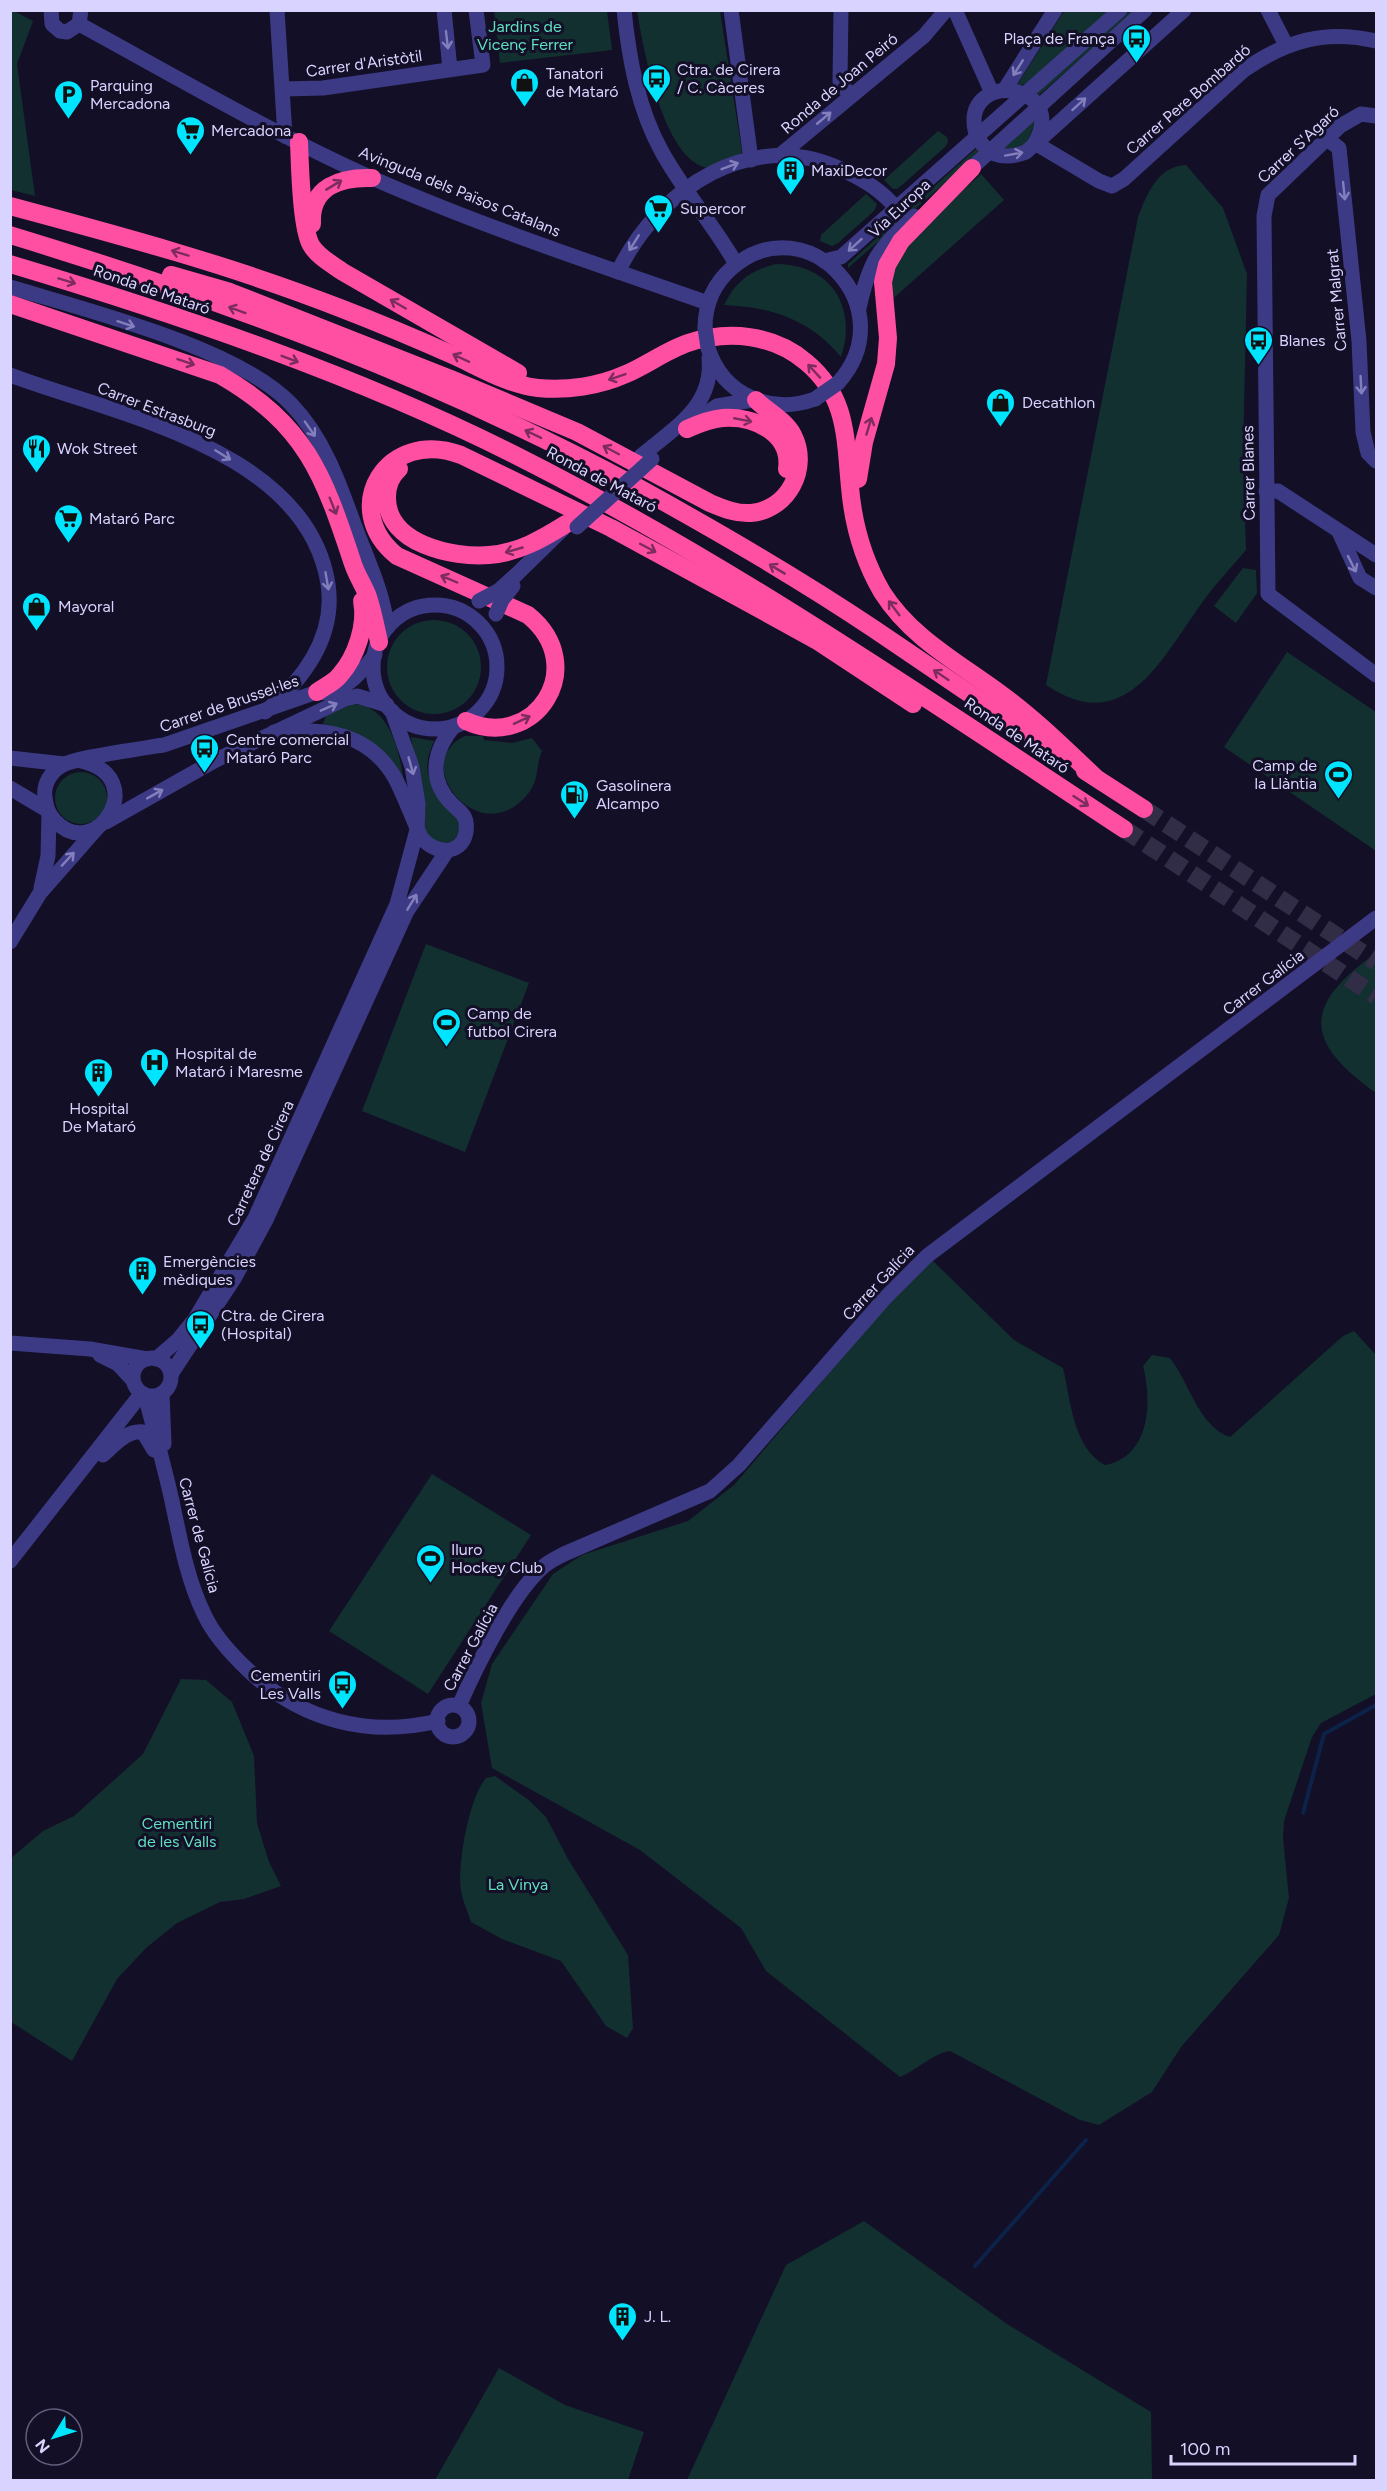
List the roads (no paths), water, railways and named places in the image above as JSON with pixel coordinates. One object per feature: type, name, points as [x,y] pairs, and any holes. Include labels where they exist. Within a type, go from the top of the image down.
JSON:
[{"type":"highway","points":[[292,139],[306,230],[312,246],[319,255],[374,290],[510,369],[555,388]]},
{"type":"highway","points":[[853,504],[864,442],[886,364],[888,338],[883,289],[887,265],[901,241],[972,168]]},
{"type":"highway","points":[[372,178],[344,179],[327,188],[316,203],[312,218],[313,230],[320,248],[366,278],[374,290]]},
{"type":"highway","points":[[10,206],[145,242],[263,279],[384,325],[508,380],[538,388],[573,388],[612,380],[688,344],[717,337],[742,336],[771,342],[806,362],[825,383],[836,402],[847,436],[850,491],[860,540],[869,567],[884,595],[908,625],[937,650],[1004,696],[1095,777],[1144,809]]},
{"type":"highway","name":"Ronda de Mataró","points":[[10,235],[91,260],[322,341],[432,385],[539,436],[638,488],[818,593],[1095,777]]},
{"type":"highway","points":[[91,260],[135,264],[230,292],[451,379],[577,432],[724,509],[744,513],[769,507],[790,489],[798,472],[797,445],[787,427],[755,400]]},
{"type":"highway","name":"Ronda de Mataró","points":[[10,264],[216,331],[398,402],[515,455],[663,533],[764,592],[1124,829]]},
{"type":"highway","points":[[10,304],[197,365],[220,375],[251,393],[297,435],[314,460],[358,579],[368,597],[380,642]]},
{"type":"highway","points":[[682,488],[703,491],[737,503],[759,502],[778,488],[788,465],[782,443],[770,429],[758,423],[722,418],[687,429]]},
{"type":"highway","points":[[460,723],[504,726],[521,721],[536,712],[548,698],[555,683],[557,667],[554,647],[545,632],[528,615],[408,561],[390,550],[378,533],[371,504],[375,486],[386,468],[399,457],[415,450],[429,448],[449,451],[611,528],[819,642],[981,746],[1037,773]]},
{"type":"highway","points":[[571,523],[539,541],[511,551],[486,555],[443,550],[416,541],[400,530],[388,510],[388,486],[394,473],[407,462],[422,457],[442,457],[503,482],[592,524],[611,528]]},
{"type":"highway","points":[[317,692],[340,675],[356,647],[363,613],[358,579]]},
{"type":"street","points":[[51,10],[52,24],[60,31],[71,31],[80,17]]},
{"type":"street","points":[[277,10],[283,89],[292,139]]},
{"type":"street","points":[[444,10],[450,69]]},
{"type":"street","name":"Carrer d'Aristòtil","points":[[283,89],[323,88],[483,64],[476,10]]},
{"type":"street","points":[[624,10],[632,65],[643,109],[662,152],[685,189],[721,238],[736,264]]},
{"type":"street","points":[[731,10],[751,160]]},
{"type":"street","points":[[841,10],[840,81],[850,96]]},
{"type":"street","name":"Ronda de Joan Peiró","points":[[779,156],[924,36],[946,10]]},
{"type":"street","points":[[956,10],[999,91]]},
{"type":"street","points":[[1054,10],[999,91],[985,99],[977,111],[975,127],[978,138],[989,151],[1010,156],[1026,152],[1184,10]]},
{"type":"street","name":"Via Europa","points":[[824,261],[841,257],[1120,10]]},
{"type":"street","name":"Via Europa","points":[[859,308],[866,276],[879,250],[1145,10]]},
{"type":"street","points":[[1268,10],[1286,45]]},
{"type":"street","name":"Avinguda dels Països Catalans","points":[[80,17],[292,139],[372,178],[618,272],[708,303]]},
{"type":"street","name":"Carrer Pere Bombardó","points":[[1035,143],[1098,181],[1107,185],[1117,184],[1244,70],[1286,45],[1304,40],[1344,36],[1377,41]]},
{"type":"street","points":[[999,91],[1026,94],[1038,108],[1042,124],[1035,143]]},
{"type":"street","name":"Carrer S'Agaró","points":[[1264,216],[1268,195],[1327,139],[1352,118],[1374,115]]},
{"type":"street","name":"Carrer Malgrat","points":[[1327,139],[1339,148],[1371,444],[1377,461]]},
{"type":"street","points":[[618,272],[649,221],[699,179],[736,163],[799,155],[833,165],[883,192],[896,208]]},
{"type":"street","name":"Carrer Blanes","points":[[1264,216],[1268,594],[1377,675]]},
{"type":"street","points":[[10,788],[48,812],[60,826],[75,832],[88,831],[216,760],[357,696],[390,708],[421,727],[460,723],[486,703],[501,665],[495,636],[496,614],[520,576],[571,523],[647,457],[695,408],[709,382],[705,328],[708,303],[723,277],[736,264],[754,254],[785,249],[805,252],[824,261],[846,281],[859,308],[861,335],[857,353],[849,369],[838,383],[824,394],[789,405],[755,400],[717,406],[647,457]]},
{"type":"street","points":[[10,287],[159,334],[215,356],[265,383],[291,404],[325,453],[342,489],[383,607],[374,676],[390,708]]},
{"type":"street","points":[[708,349],[725,380],[755,400]]},
{"type":"street","name":"Carrer Estrasburg","points":[[10,375],[170,430],[215,450],[272,490],[307,527],[323,562],[329,590],[329,616],[320,646],[300,678],[265,712]]},
{"type":"street","points":[[1266,491],[1278,491],[1377,555]]},
{"type":"street","points":[[1339,532],[1360,578],[1377,588]]},
{"type":"street","points":[[414,609],[419,602],[425,600],[464,603],[479,601],[520,576]]},
{"type":"street","points":[[380,642],[399,617],[414,609],[432,605],[450,607],[475,620],[492,642],[497,660],[496,678]]},
{"type":"street","name":"Carrer de Brussel·les","points":[[81,760],[164,745],[265,712],[317,692],[324,693],[348,683],[380,642]]},
{"type":"street","name":"Carretera de Cirera","points":[[151,1359],[178,1340],[195,1319],[255,1218],[396,904],[417,830],[418,804],[414,775],[390,708]]},
{"type":"street","name":"Carretera de Cirera","points":[[171,1374],[235,1277],[266,1221],[407,911],[447,850],[462,842],[466,830],[464,816],[446,798],[435,770],[438,749],[460,723]]},
{"type":"street","points":[[274,732],[310,729],[329,731],[362,743],[386,765],[395,778],[417,830],[426,844],[440,851],[447,850]]},
{"type":"street","points":[[10,758],[64,764],[81,760],[93,763],[110,778],[115,793],[114,805],[101,825],[40,893],[10,942]]},
{"type":"street","points":[[40,893],[48,856],[48,812],[44,793],[47,782],[64,764]]},
{"type":"street","name":"Carrer Galícia","points":[[459,1706],[470,1681],[525,1586],[544,1566],[564,1554],[710,1491],[739,1465],[884,1299],[927,1256],[1377,918]]},
{"type":"street","points":[[10,1343],[90,1349],[164,1362],[171,1374],[170,1382],[162,1393],[166,1474]]},
{"type":"street","points":[[90,1349],[118,1364],[144,1394],[166,1474]]},
{"type":"street","points":[[133,1380],[136,1366],[151,1359]]},
{"type":"street","points":[[10,1561],[144,1394],[162,1393]]},
{"type":"street","points":[[74,1481],[126,1436],[136,1431],[143,1432],[166,1474]]},
{"type":"street","name":"Carrer de Galícia","points":[[166,1474],[189,1575],[204,1614],[216,1635],[238,1661],[266,1687],[308,1712],[340,1723],[375,1728],[412,1727],[438,1721]]},
{"type":"street","points":[[459,1706],[469,1719],[467,1730],[462,1735],[446,1735],[438,1721],[446,1707],[459,1706]]},
{"type":"waterway","points":[[1303,1813],[1324,1734],[1376,1705]]},
{"type":"waterway","points":[[975,2266],[1086,2140]]},
{"type":"tunnel","points":[[1144,809],[1376,962]]},
{"type":"tunnel","points":[[1124,829],[1376,996]]},
{"type":"place","name":"Plaça de França","points":[[1136,64]]},
{"type":"place","name":"Ctra. de Cirera / C. Càceres","points":[[656,104]]},
{"type":"place","name":"Tanatori de Mataró","points":[[525,108]]},
{"type":"place","name":"Parquing Mercadona","points":[[69,120]]},
{"type":"place","name":"Mercadona","points":[[190,156]]},
{"type":"place","name":"MaxiDecor","points":[[790,196]]},
{"type":"place","name":"Supercor","points":[[659,234]]},
{"type":"place","name":"Blanes","points":[[1258,366]]},
{"type":"place","name":"Decathlon","points":[[1001,428]]},
{"type":"place","name":"Wok Street","points":[[36,474]]},
{"type":"place","name":"Mataró Parc","points":[[68,544]]},
{"type":"place","name":"Mayoral","points":[[37,632]]},
{"type":"place","name":"Centre comercial Mataró Parc","points":[[205,774]]},
{"type":"place","name":"Camp de la Llàntia","points":[[1338,800]]},
{"type":"place","name":"Gasolinera Alcampo","points":[[575,820]]},
{"type":"place","name":"Camp de futbol Cirera","points":[[446,1048]]},
{"type":"place","name":"Hospital de Mataró i Maresme","points":[[154,1088]]},
{"type":"place","name":"Hospital De Mataró","points":[[99,1098]]},
{"type":"place","name":"Emergències mèdiques","points":[[142,1296]]},
{"type":"place","name":"Ctra. de Cirera (Hospital)","points":[[200,1350]]},
{"type":"place","name":"Iluro Hockey Club","points":[[430,1584]]},
{"type":"place","name":"Cementiri Les Valls","points":[[342,1710]]},
{"type":"place","name":"J. L.","points":[[623,2342]]},
{"type":"park label","name":"Jardins de Vicenç Ferrer","points":[[525,35]]},
{"type":"park label","name":"Cementiri de les Valls","points":[[177,1832]]},
{"type":"park label","name":"La Vinya","points":[[518,1884]]}]
